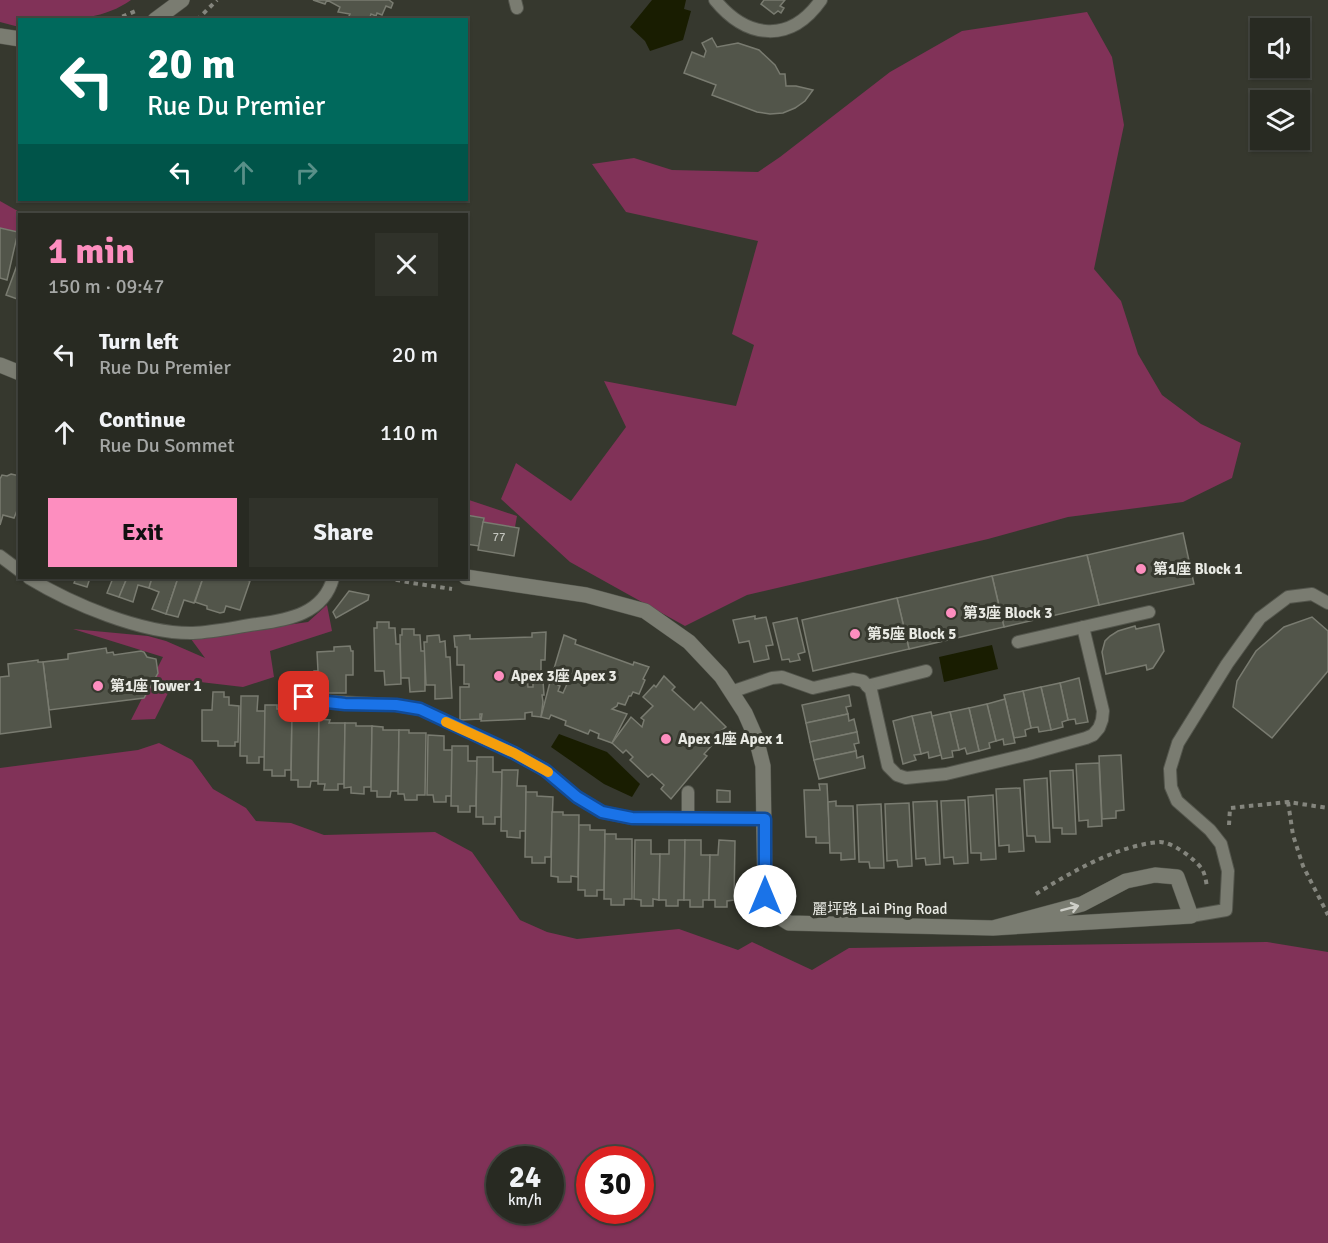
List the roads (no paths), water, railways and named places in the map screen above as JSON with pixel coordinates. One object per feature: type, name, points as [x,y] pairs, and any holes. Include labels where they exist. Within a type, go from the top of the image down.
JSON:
[{"type":"street","points":[[158,18],[182,0]]},
{"type":"street","points":[[0,36],[18,39]]},
{"type":"street","points":[[0,365],[18,372]]},
{"type":"street","name":"麗坪路 Lai Ping Road","points":[[468,577],[586,595],[645,611],[689,642],[721,676],[745,713],[756,738],[763,766],[765,896],[769,908],[779,918],[789,923],[993,928],[1191,916],[1176,877],[1155,875],[1126,881],[1082,904],[993,928]]},
{"type":"lane","points":[[715,0],[727,14],[750,28],[768,32],[786,30],[802,21],[821,0]]},
{"type":"lane","points":[[0,556],[18,570]]},
{"type":"lane","points":[[31,579],[56,595],[90,610],[162,630],[192,633],[279,622],[303,615],[321,602],[332,579]]},
{"type":"lane","points":[[1191,916],[1226,910],[1228,871],[1221,844],[1210,830],[1177,801],[1171,787],[1170,769],[1178,743],[1227,664],[1260,618],[1288,597],[1312,594],[1328,603]]},
{"type":"lane","points":[[1018,642],[1149,612]]},
{"type":"lane","points":[[731,692],[762,680],[782,677],[813,688],[853,679],[863,681],[871,690],[888,766],[897,775],[906,778],[934,776],[1029,754],[1093,735],[1102,720],[1103,711],[1083,627]]},
{"type":"lane","points":[[867,686],[926,671]]},
{"type":"lane","points":[[290,693],[318,701],[396,705],[420,709],[545,770],[577,797],[602,812],[632,818],[765,819]]},
{"type":"lane","points":[[688,792],[688,819]]},
{"type":"place","name":"第1座 Block 1","points":[[1141,569]]},
{"type":"place","name":"第3座 Block 3","points":[[951,613]]},
{"type":"place","name":"第5座 Block 5","points":[[855,634]]},
{"type":"place","name":"Apex 3座 Apex 3","points":[[499,676]]},
{"type":"place","name":"第1座 Tower 1","points":[[98,686]]},
{"type":"place","name":"Apex 1座 Apex 1","points":[[666,739]]}]
